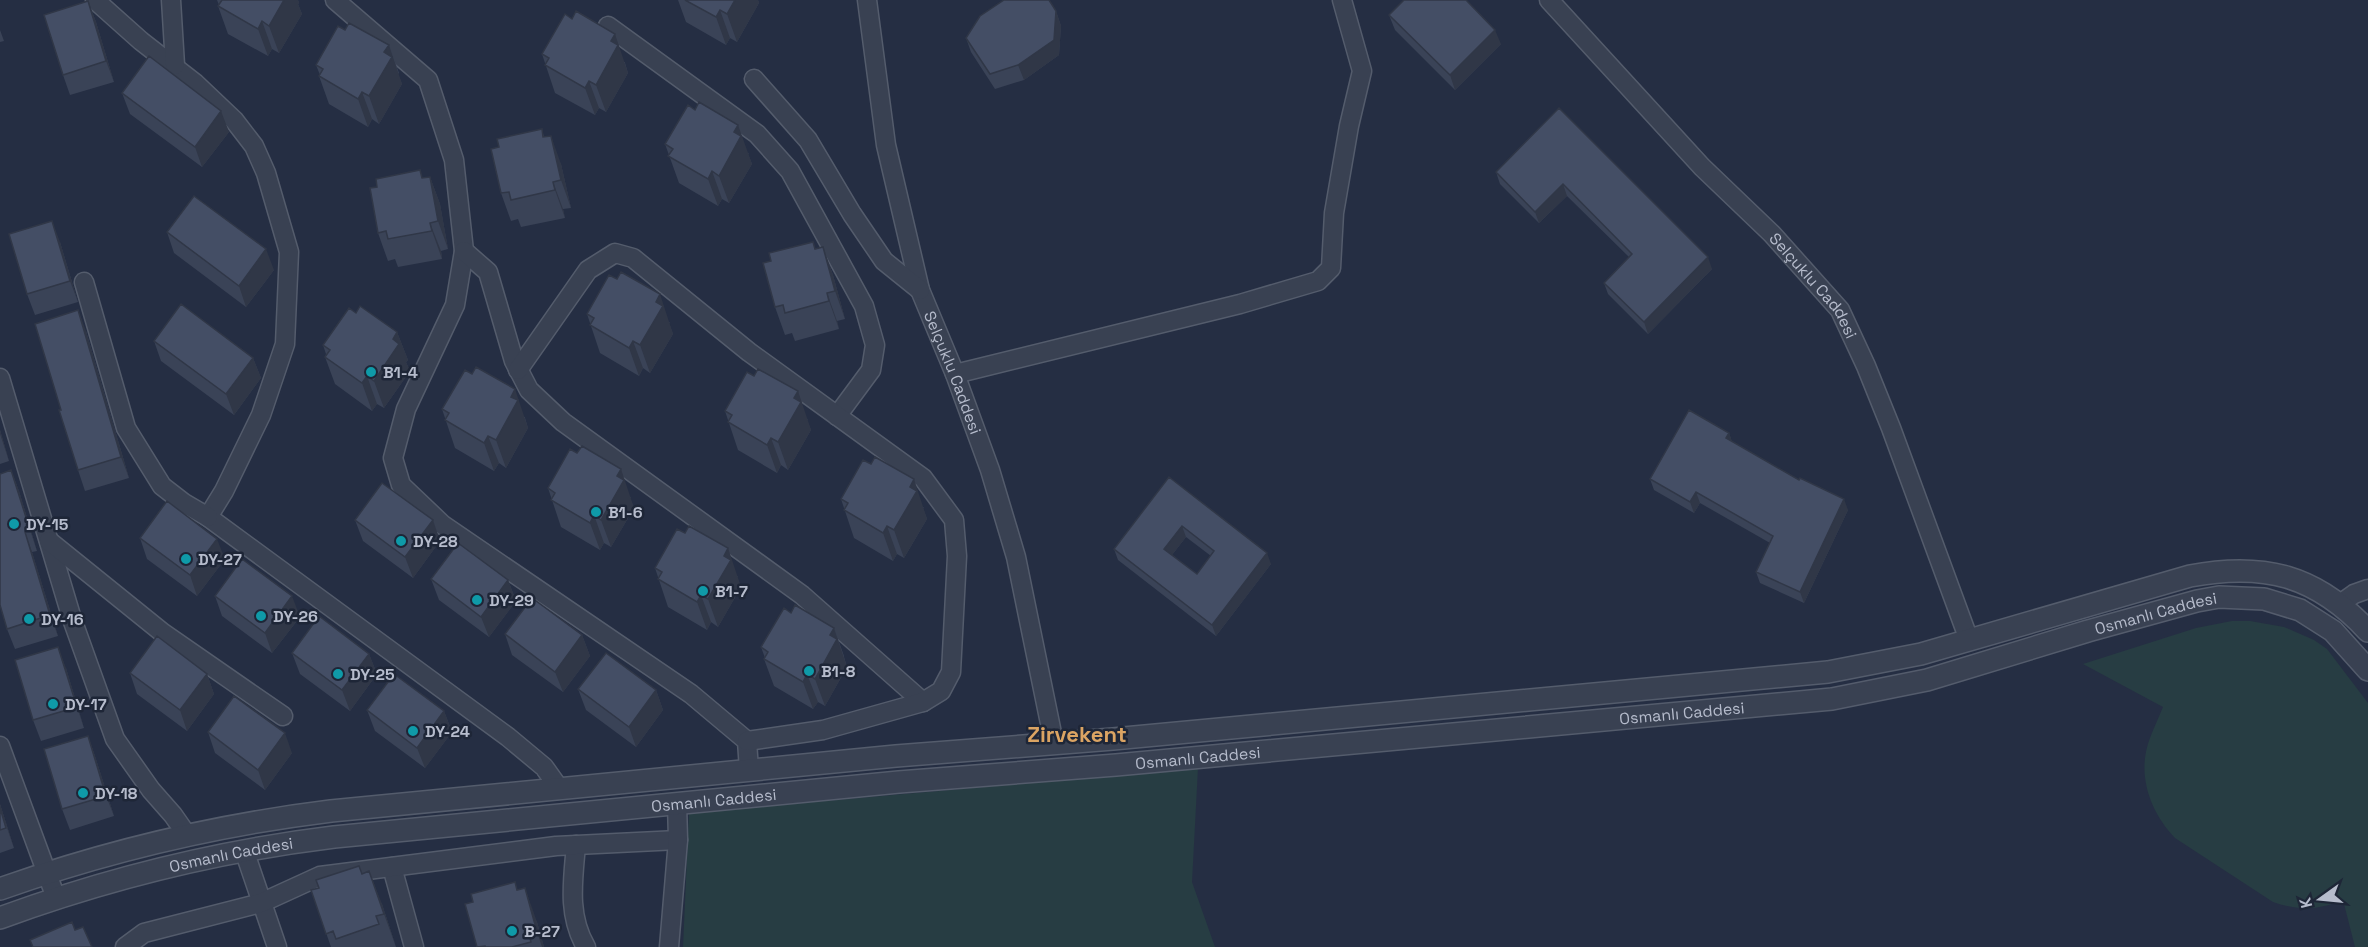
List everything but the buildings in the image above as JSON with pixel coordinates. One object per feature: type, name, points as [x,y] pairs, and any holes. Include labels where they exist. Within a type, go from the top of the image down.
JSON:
[{"type":"street","points":[[95,0],[141,41],[174,65],[234,120],[254,146],[266,173],[289,252],[285,344],[261,415],[224,491],[208,517]]},
{"type":"street","points":[[171,0],[174,65]]},
{"type":"street","points":[[336,0],[428,80],[454,160],[464,251],[455,305],[406,409],[393,458],[400,485],[443,525],[691,694],[747,741],[752,796]]},
{"type":"street","name":"Selçuklu Caddesi","points":[[867,0],[886,145],[920,290],[955,374],[990,470],[1016,557],[1054,743]]},
{"type":"street","points":[[955,374],[1240,304],[1318,281],[1331,268],[1334,213],[1349,126],[1362,71],[1342,0]]},
{"type":"street","name":"Selçuklu Caddesi","points":[[1549,0],[1702,167],[1772,234],[1840,310],[1862,356],[1891,428],[1969,640]]},
{"type":"street","points":[[608,26],[757,134],[790,171],[864,306],[875,345],[871,370],[837,416]]},
{"type":"street","points":[[754,79],[808,140],[852,214],[884,261],[920,290]]},
{"type":"street","points":[[464,251],[488,272],[518,370],[529,390],[563,422],[802,595],[923,702]]},
{"type":"street","points":[[518,370],[588,270],[615,253],[633,258],[749,352],[922,478],[954,520],[957,556],[951,672],[941,692],[923,702],[823,730],[747,741]]},
{"type":"street","points":[[84,282],[126,428],[162,486],[184,503],[208,517],[508,737],[544,768],[559,788]]},
{"type":"street","points":[[0,378],[72,619],[115,739],[187,835]]},
{"type":"street","points":[[49,541],[163,633],[283,716]]},
{"type":"street","name":"Osmanlı Caddesi","points":[[0,889],[154,842],[273,818],[749,770],[1818,674],[1886,662],[2179,579],[2226,570],[2276,574],[2313,586],[2340,604],[2368,631]]},
{"type":"street","points":[[2322,623],[2340,604],[2354,594],[2368,589]]},
{"type":"street","name":"Osmanlı Caddesi","points":[[0,918],[56,898],[160,868],[244,850],[334,837],[752,796],[1832,699],[1927,680],[2160,611],[2219,597],[2264,599],[2300,610],[2322,623],[2348,645],[2368,670]]},
{"type":"street","points":[[1969,640],[1978,664]]},
{"type":"street","points":[[1054,743],[1059,770]]},
{"type":"street","points":[[0,746],[56,898]]},
{"type":"street","points":[[669,947],[678,840],[678,803]]},
{"type":"street","points":[[125,947],[144,933],[261,903],[320,876],[576,845],[678,840]]},
{"type":"street","points":[[576,845],[571,901],[580,937],[586,947]]},
{"type":"street","points":[[244,850],[277,947]]},
{"type":"street","points":[[392,867],[414,947]]},
{"type":"green space","points":[[2232,621],[2250,621],[2284,627],[2314,640],[2327,649],[2368,703],[2368,947],[2355,947],[2343,900],[2325,906],[2308,908],[2291,907],[2273,902],[2175,838],[2166,828],[2152,804],[2145,779],[2146,752],[2163,707],[2083,664],[2196,628]]},
{"type":"green space","points":[[1198,768],[1192,882],[1215,947],[683,947],[689,813]]},
{"type":"place","name":"B1-4","points":[[371,372]]},
{"type":"place","name":"B1-6","points":[[596,512]]},
{"type":"place","name":"DY-15","points":[[14,524]]},
{"type":"place","name":"DY-28","points":[[401,541]]},
{"type":"place","name":"DY-27","points":[[186,559]]},
{"type":"place","name":"B1-7","points":[[703,591]]},
{"type":"place","name":"DY-29","points":[[477,600]]},
{"type":"place","name":"DY-26","points":[[261,616]]},
{"type":"place","name":"DY-16","points":[[29,619]]},
{"type":"place","name":"B1-8","points":[[809,671]]},
{"type":"place","name":"DY-25","points":[[338,674]]},
{"type":"place","name":"DY-17","points":[[53,704]]},
{"type":"place","name":"DY-24","points":[[413,731]]},
{"type":"place","name":"DY-18","points":[[83,793]]},
{"type":"place","name":"B-27","points":[[512,931]]},
{"type":"district","name":"Zirvekent","points":[[1077,734]]}]
